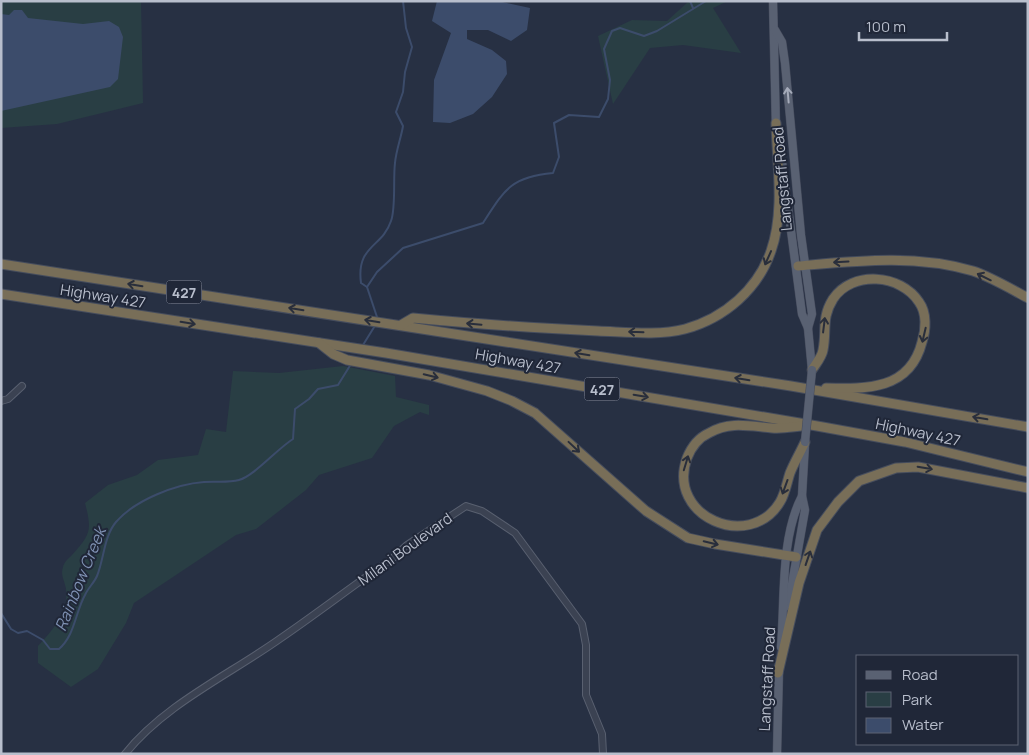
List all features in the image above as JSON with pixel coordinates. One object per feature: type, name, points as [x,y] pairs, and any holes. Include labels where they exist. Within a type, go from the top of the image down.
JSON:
[{"type":"highway","points":[[401,325],[413,318],[526,328],[650,332],[685,329],[714,316],[735,304],[758,280],[771,251],[779,219],[776,123]]},
{"type":"highway","points":[[802,266],[838,262],[907,259],[973,272],[1028,298]]},
{"type":"highway","name":"Highway 427","points":[[1,264],[791,386],[1028,427]]},
{"type":"highway","points":[[791,386],[856,388],[882,385],[908,372],[919,356],[926,328],[919,302],[901,286],[886,279],[863,280],[847,286],[833,298],[824,320],[824,351],[812,370]]},
{"type":"highway","name":"Highway 427","points":[[1,294],[343,346],[817,426],[905,442],[1028,472]]},
{"type":"highway","points":[[319,343],[341,358],[429,375],[487,391],[535,414],[646,511],[688,538],[792,557]]},
{"type":"highway","points":[[805,442],[780,502],[764,518],[745,526],[723,524],[703,517],[690,502],[684,487],[683,469],[691,448],[707,433],[728,425],[774,428],[817,426]]},
{"type":"highway","points":[[778,673],[799,583],[818,530],[838,502],[859,481],[896,468],[918,467],[1028,488]]},
{"type":"main road","name":"Langstaff Road","points":[[773,1],[776,123],[812,314],[808,328],[812,370],[802,496],[796,508],[792,557],[782,594],[785,607],[778,673],[777,754]]},
{"type":"main road","name":"Langstaff Road","points":[[775,30],[782,42],[784,56],[801,235],[802,266]]},
{"type":"street","points":[[1,402],[8,399],[22,386]]},
{"type":"street","name":"Milani Boulevard","points":[[124,754],[135,741],[169,712],[282,638],[393,558],[407,545],[466,506],[482,511],[515,533],[560,591],[582,624],[586,645],[586,695],[602,734],[603,754]]},
{"type":"green space","points":[[1,1],[141,1],[143,103],[57,124],[1,128]]},
{"type":"green space","points":[[728,1],[713,8],[741,53],[683,45],[650,48],[613,104],[598,36],[632,20],[667,21],[688,2]]},
{"type":"green space","points":[[343,366],[395,376],[396,397],[429,405],[429,415],[420,412],[394,426],[372,458],[319,475],[306,490],[256,529],[236,535],[134,603],[126,623],[98,669],[71,687],[38,663],[38,646],[59,620],[65,605],[66,589],[62,570],[67,560],[83,542],[88,531],[89,520],[85,503],[108,485],[137,475],[158,460],[198,455],[206,429],[226,432],[233,371],[279,373]]},
{"type":"water","points":[[437,1],[498,1],[530,8],[527,30],[511,41],[488,30],[467,30],[467,39],[492,50],[506,61],[507,74],[492,97],[473,114],[450,123],[433,122],[434,80],[451,33],[432,21]]},
{"type":"water","points":[[14,10],[22,10],[28,18],[83,24],[109,21],[119,27],[123,37],[118,79],[110,87],[1,111],[1,14],[9,15]]},
{"type":"waterway","points":[[367,287],[361,283],[360,271],[362,261],[387,230],[393,215],[396,154],[403,126],[396,112],[403,92],[405,72],[412,47],[406,28],[403,1]]},
{"type":"waterway","points":[[690,1],[693,8]]},
{"type":"waterway","name":"Rainbow Creek","points":[[367,287],[377,272],[403,248],[483,223],[497,201],[511,187],[527,178],[553,173],[559,157],[554,123],[569,115],[599,117],[608,99],[610,80],[604,49],[612,31],[620,28],[644,36],[657,31],[706,1]]},
{"type":"waterway","name":"Rainbow Creek","points":[[367,287],[378,320]]},
{"type":"waterway","name":"Rainbow Creek","points":[[363,345],[376,324]]},
{"type":"waterway","name":"Rainbow Creek","points":[[1,613],[11,629],[18,633],[27,631],[43,640],[50,649],[59,649],[72,631],[86,592],[97,576],[109,534],[116,522],[124,514],[157,494],[181,486],[193,483],[235,481],[245,478],[293,439],[295,409],[309,399],[318,389],[338,385],[351,364]]}]
